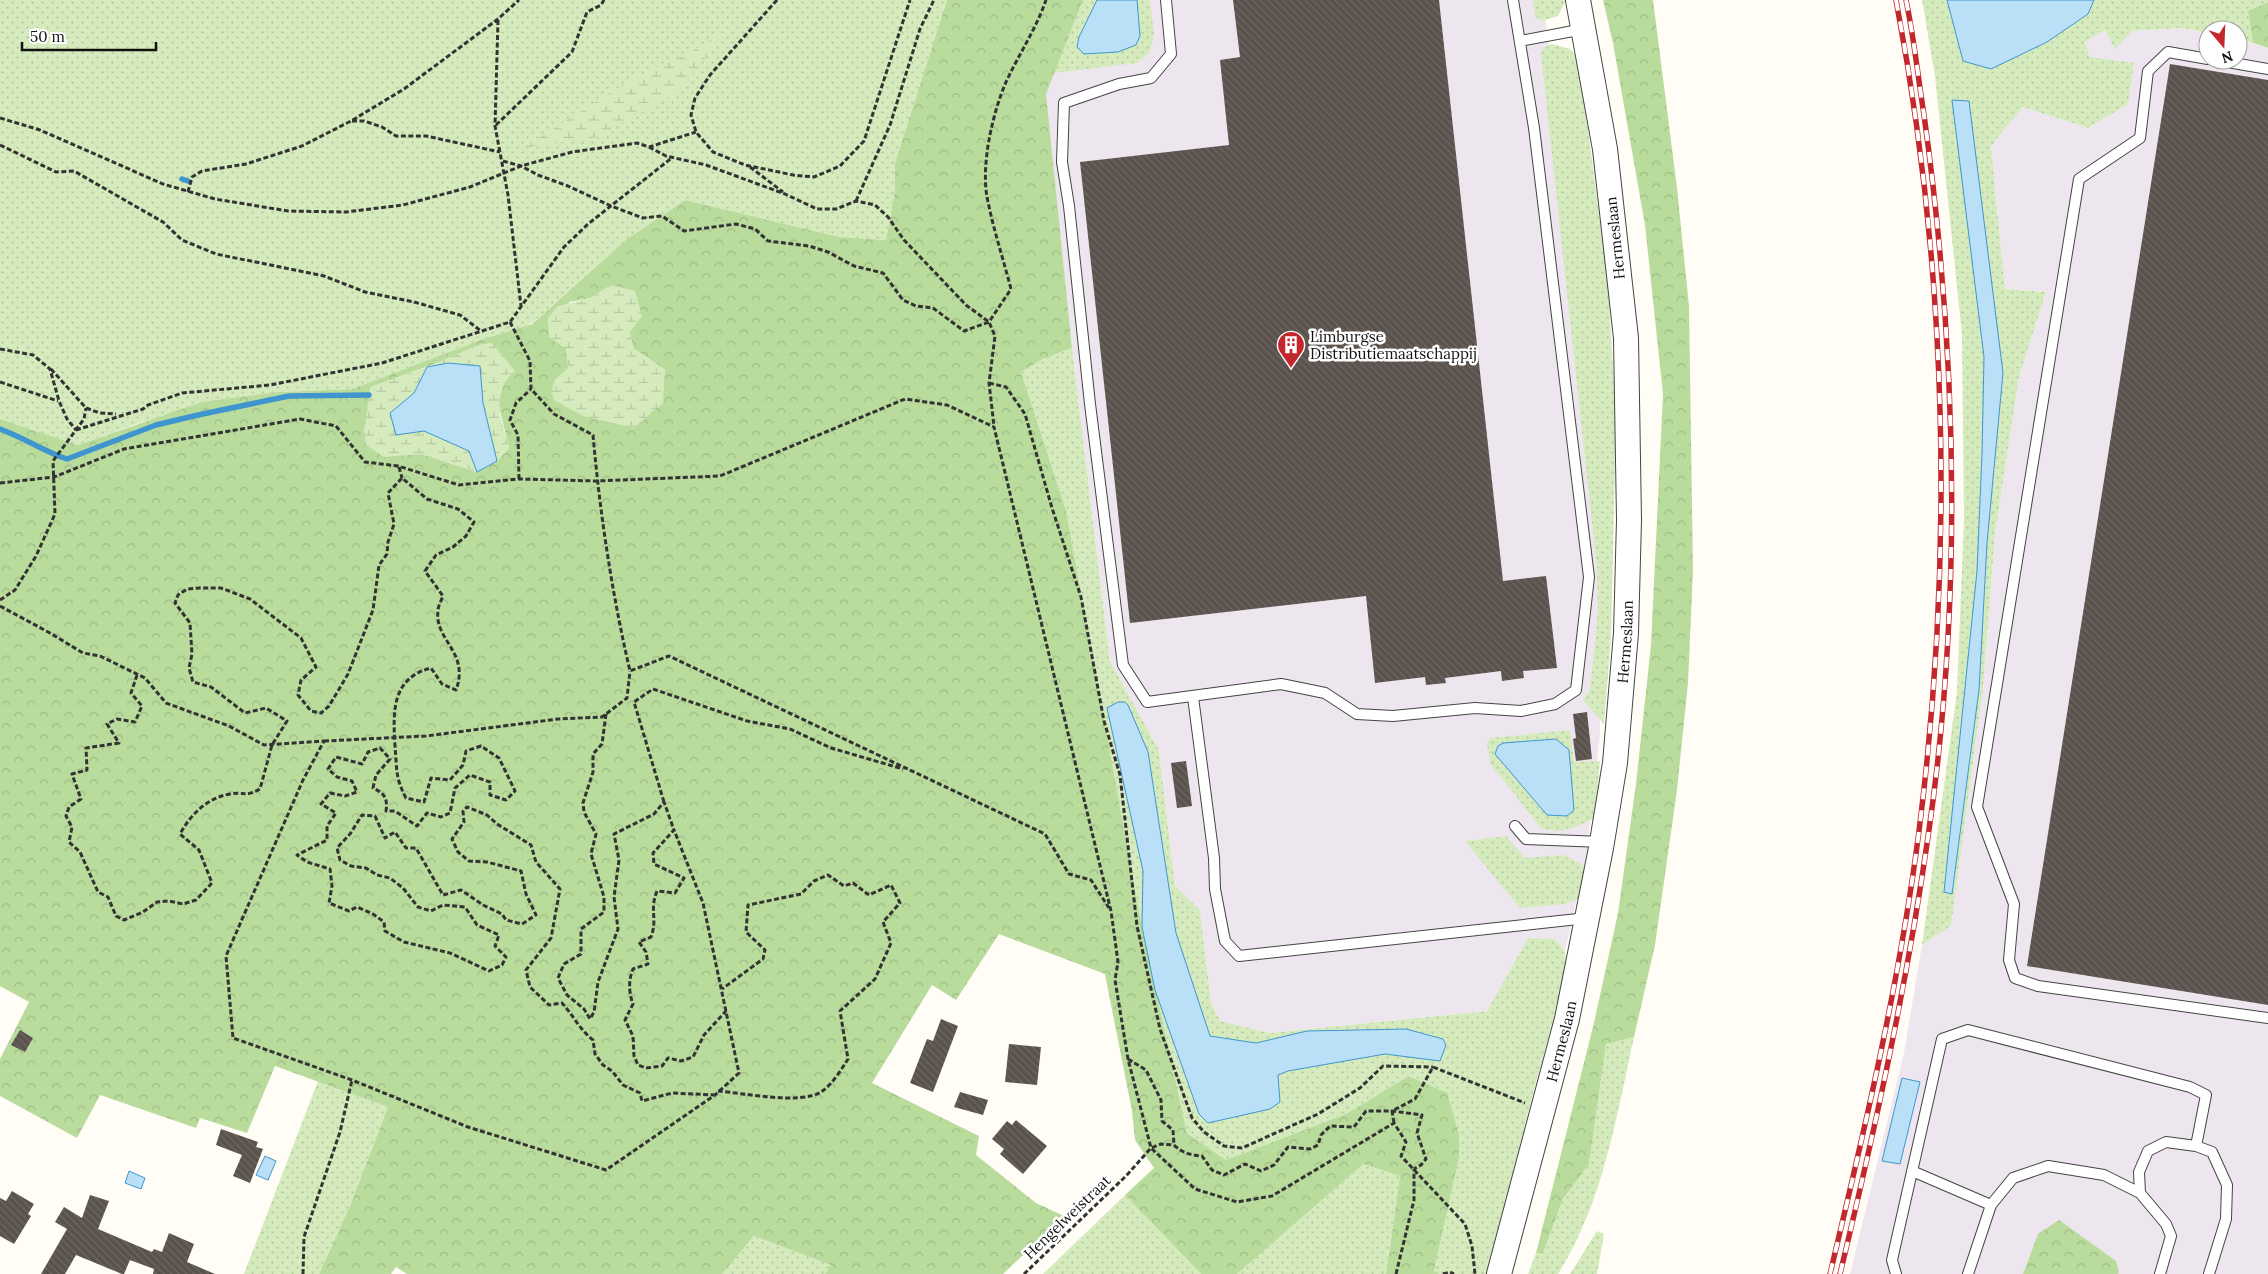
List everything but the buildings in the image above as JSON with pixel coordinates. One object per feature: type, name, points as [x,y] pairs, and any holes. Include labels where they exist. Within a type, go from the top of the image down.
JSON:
[{"type":"street","name":"Hermeslaan","points":[[1499,1274],[1567,1019],[1602,842],[1615,763],[1626,633],[1629,520],[1629,385],[1626,338],[1606,149],[1585,29],[1578,0]]},
{"type":"lane","points":[[1166,0],[1171,54],[1151,78],[1120,84],[1064,103],[1062,162],[1069,206],[1090,404],[1123,665],[1147,702],[1281,684],[1325,693],[1357,714],[1393,716],[1475,708],[1521,711],[1555,704],[1576,690],[1589,577],[1534,128],[1513,0]]},
{"type":"lane","points":[[1520,41],[1585,29]]},
{"type":"lane","points":[[2198,57],[2168,52],[2148,70],[2140,138],[2079,179],[1977,807],[2014,904],[2009,960],[2015,978],[2038,986],[2268,1018]]},
{"type":"lane","points":[[2248,66],[2268,69]]},
{"type":"lane","points":[[1193,697],[1214,858],[1215,889],[1225,941],[1239,956],[1587,918]]},
{"type":"lane","points":[[1514,826],[1526,839],[1602,842]]},
{"type":"lane","points":[[1896,1274],[1892,1260],[1942,1039],[1968,1030],[2190,1087],[2206,1095],[2196,1146]]},
{"type":"lane","points":[[2140,1193],[2139,1172],[2148,1151],[2166,1142],[2196,1146],[2212,1152],[2227,1185],[2226,1219],[2209,1274]]},
{"type":"lane","points":[[1968,1274],[1991,1205],[2013,1178],[2048,1166],[2104,1175],[2140,1193],[2166,1224],[2170,1236],[2160,1274]]},
{"type":"lane","points":[[1912,1171],[1991,1205]]},
{"type":"path","points":[[188,192],[192,177],[202,172],[246,164],[302,146],[351,121],[404,89],[498,20],[519,0]]},
{"type":"path","points":[[495,126],[572,52],[587,12],[601,5],[604,0]]},
{"type":"path","points":[[777,0],[710,74],[695,98],[691,115],[696,132],[713,152],[749,166],[792,175],[814,177],[840,166],[864,141],[910,0]]},
{"type":"path","points":[[856,202],[890,125],[920,29],[934,0]]},
{"type":"path","points":[[503,161],[521,166],[611,206],[643,218],[662,216],[684,231],[736,224],[754,229],[768,241],[809,246],[828,252],[854,266],[883,273],[903,300],[916,306],[933,308],[964,331],[989,322],[1011,288],[986,195],[987,157],[993,119],[1006,82],[1039,20],[1046,0]]},
{"type":"path","points":[[498,20],[495,126],[508,195],[521,307]]},
{"type":"path","points":[[0,118],[40,130],[163,184],[215,199],[288,211],[346,212],[403,205],[470,187],[521,166],[572,152],[637,143],[673,157],[706,165],[786,194],[816,209],[836,209],[856,202],[875,204],[888,217],[904,240],[966,305],[989,322],[996,336],[989,383],[994,427],[1111,911],[1118,962],[1115,980],[1128,1059],[1151,1148],[1195,1189],[1237,1202],[1272,1196],[1394,1124]]},
{"type":"path","points":[[351,121],[364,121],[382,127],[396,136],[426,136],[501,152]]},
{"type":"path","points":[[649,147],[696,132]]},
{"type":"path","points":[[0,145],[56,172],[74,171],[163,222],[182,240],[216,254],[324,276],[364,292],[414,302],[460,315],[481,331]]},
{"type":"path","points":[[76,430],[143,409],[148,405],[182,393],[270,385],[382,363],[510,322],[564,247],[588,224],[673,157]]},
{"type":"path","points":[[749,166],[786,194]]},
{"type":"path","points":[[0,606],[83,653],[100,656],[146,678],[166,703],[229,726],[264,745],[395,738],[558,719],[602,717],[627,698],[630,671],[619,625],[597,481],[593,435],[554,414],[531,389],[530,361],[510,322]]},
{"type":"path","points":[[0,349],[33,355],[50,369],[86,408],[100,413],[119,415]]},
{"type":"path","points":[[50,369],[59,401],[67,419],[76,430]]},
{"type":"path","points":[[0,382],[30,390],[59,401]]},
{"type":"path","points":[[989,383],[1006,387],[1025,414],[1052,508],[1081,597],[1104,722],[1120,775],[1139,935],[1160,1029],[1192,1118],[1204,1132],[1224,1146],[1242,1148],[1318,1114],[1360,1088],[1384,1066],[1433,1067],[1542,1110]]},
{"type":"path","points":[[519,479],[518,435],[510,420],[516,403],[531,389]]},
{"type":"path","points":[[0,483],[54,477],[124,449],[300,419],[336,426],[365,462],[398,466],[459,485],[519,479],[597,481],[720,476],[905,399],[947,405],[994,427]]},
{"type":"path","points":[[0,600],[15,590],[36,556],[55,514],[53,461],[84,419],[86,408]]},
{"type":"path","points":[[398,466],[402,478],[427,499],[458,509],[474,522],[466,536],[453,547],[436,555],[425,571],[443,596],[438,612],[440,626],[459,665],[460,677],[456,690],[442,684],[431,668],[418,672],[403,687],[396,701],[395,738],[398,782],[406,798],[424,802],[431,778],[450,780],[463,765],[466,752],[481,746],[499,758],[515,791],[506,800],[490,795],[490,782],[470,775],[455,788],[450,813],[441,817],[427,813],[417,826],[395,811],[386,811],[387,801],[382,792],[372,788],[376,775],[390,759],[380,748],[368,752],[362,764],[336,757],[328,769],[337,777],[352,781],[357,792],[345,796],[330,793],[321,804],[336,813],[327,826],[327,840],[298,855],[307,862],[330,869],[332,886],[329,903],[350,911],[357,907],[373,914],[384,922],[385,931],[408,944],[450,953],[489,971],[502,965],[506,957],[495,946],[499,935],[476,925],[465,907],[443,905],[431,911],[418,907],[403,888],[390,878],[378,875],[366,868],[351,866],[340,860],[337,848],[350,834],[362,815],[375,816],[385,838],[395,832],[406,848],[416,848],[443,895],[461,890],[483,905],[502,914],[506,920],[522,924],[536,915],[526,894],[521,870],[487,862],[469,861],[453,844],[452,839],[464,822],[463,811],[467,807],[488,815],[531,844],[536,862],[560,889],[550,938],[526,970],[530,987],[549,1005],[562,1003],[574,1016],[582,1032],[593,1040],[595,1054],[603,1065],[612,1071],[623,1085],[640,1093],[642,1101],[672,1093],[715,1095]]},
{"type":"path","points":[[137,675],[131,693],[142,706],[135,722],[117,720],[107,724],[119,743],[86,748],[87,770],[72,774],[81,799],[69,807],[66,816],[72,827],[69,842],[80,852],[98,892],[108,897],[116,916],[124,920],[143,912],[157,902],[169,901],[183,904],[196,900],[212,883],[199,850],[180,834],[188,820],[207,803],[232,793],[248,796],[260,788],[272,745],[287,721],[266,708],[245,714],[211,687],[193,682],[189,668],[192,654],[190,623],[175,603],[178,595],[187,589],[221,588],[250,599],[301,638],[316,667],[301,680],[298,695],[311,711],[321,713],[329,706],[348,674],[373,610],[379,565],[387,554],[388,542],[394,524],[388,493],[402,478]]},
{"type":"path","points":[[630,671],[669,656],[1045,834],[1069,874],[1091,880],[1111,911]]},
{"type":"path","points":[[634,702],[653,689],[747,722],[790,729],[831,748],[913,772]]},
{"type":"path","points":[[324,741],[303,780],[226,956],[233,1038],[352,1080],[468,1127],[606,1170],[715,1095],[717,1091],[739,1073],[703,903],[664,802],[634,702],[627,698]]},
{"type":"path","points":[[606,714],[602,744],[593,754],[592,772],[584,803],[584,812],[596,834],[591,854],[604,897],[604,912],[581,930],[581,954],[564,964],[558,978],[567,995],[584,1009],[590,1019],[594,1012],[598,982],[618,929],[614,897],[619,860],[614,834],[654,814],[664,802]]},
{"type":"path","points":[[674,830],[653,853],[654,864],[684,878],[675,893],[657,891],[652,905],[655,924],[651,936],[639,942],[646,952],[648,964],[633,969],[630,976],[630,995],[633,1004],[625,1020],[634,1036],[634,1056],[638,1065],[646,1068],[662,1066],[668,1058],[681,1061],[692,1057],[704,1036],[727,1010]]},
{"type":"path","points":[[717,1091],[791,1099],[820,1092],[838,1075],[848,1059],[840,1011],[875,979],[891,943],[883,922],[900,903],[891,884],[869,895],[853,883],[844,886],[828,875],[814,881],[801,894],[748,904],[746,932],[765,950],[763,959],[722,989]]},
{"type":"path","points":[[1128,1059],[1146,1070],[1161,1100],[1162,1121],[1173,1130],[1174,1145]]},
{"type":"path","points":[[1392,1111],[1415,1099],[1433,1067]]},
{"type":"path","points":[[303,1274],[304,1237],[340,1132],[352,1080]]},
{"type":"path","points":[[1151,1148],[1161,1144],[1174,1145],[1180,1150],[1202,1156],[1212,1170],[1224,1175],[1245,1164],[1261,1171],[1274,1164],[1288,1146],[1310,1148],[1318,1145],[1321,1135],[1330,1126],[1354,1127],[1366,1111],[1392,1111],[1422,1115],[1417,1133],[1426,1159],[1414,1169]]},
{"type":"path","points":[[1392,1111],[1394,1124],[1406,1142],[1401,1156],[1465,1224],[1472,1246],[1475,1274]]},
{"type":"path","name":"Hengelweistraat","points":[[1024,1274],[1126,1176],[1151,1148]]},
{"type":"path","points":[[1396,1274],[1414,1200],[1414,1169]]},
{"type":"path","points":[[1442,1274],[1450,1272],[1454,1274]]},
{"type":"shaded area","points":[[1083,0],[1543,0],[1570,210],[1601,520],[1600,735],[1586,858],[1565,951],[1555,939],[1528,938],[1487,1011],[1270,1033],[1220,1021],[1211,1002],[1200,910],[1175,886],[1159,750],[1110,661],[1072,348],[1045,94]]},
{"type":"shaded area","points":[[2183,28],[2198,31],[2198,70],[2248,70],[2248,43],[2268,48],[2268,1274],[2118,1274],[2119,1272],[2038,1234],[2023,1274],[1850,1274],[1904,1053],[1922,945],[1951,926],[1983,689],[1995,534],[2019,377],[2046,292],[2005,289],[1991,146],[2023,107],[2088,128],[2090,57],[2085,42],[2106,29],[2132,31]]},
{"type":"green space","points":[[0,0],[947,0],[895,163],[895,190],[886,240],[840,237],[685,200],[627,239],[536,320],[526,326],[483,339],[352,389],[278,392],[142,422],[78,445],[0,419]]},
{"type":"green space","points":[[947,0],[1083,0],[1046,94],[1072,348],[1043,359],[1021,372],[1066,510],[1142,927],[1187,1133],[1226,1160],[1348,1113],[1408,1076],[1447,1093],[1459,1135],[1459,1158],[1434,1271],[1440,1274],[1386,1274],[1400,1176],[1363,1164],[1237,1274],[1201,1274],[1125,1195],[1154,1168],[1135,1140],[1132,1111],[1105,974],[999,934],[956,1000],[932,985],[872,1083],[979,1136],[976,1155],[1036,1203],[1064,1216],[1003,1274],[825,1274],[831,1265],[754,1236],[722,1274],[407,1274],[396,1267],[391,1274],[319,1274],[350,1206],[388,1107],[275,1066],[247,1133],[200,1118],[196,1128],[100,1095],[77,1138],[0,1096],[0,1059],[29,1002],[0,986],[0,419],[78,445],[202,402],[278,392],[352,389],[483,339],[532,324],[627,239],[685,200],[840,237],[886,240],[895,190],[895,163]],"holes":[[[611,285],[630,332],[633,348],[665,370],[554,381],[569,368],[566,349],[569,302],[591,298]],[[492,343],[505,380],[498,402],[509,448],[497,461],[477,472],[422,454],[369,395],[371,387]]]},
{"type":"green space","points":[[1083,0],[1150,0],[1154,36],[1149,53],[1137,63],[1054,73]]},
{"type":"green space","points":[[1533,0],[1566,0],[1558,16],[1541,21],[1535,16]]},
{"type":"green space","points":[[1603,0],[1653,0],[1677,188],[1689,306],[1693,570],[1688,683],[1677,790],[1655,945],[1634,1037],[1606,1044],[1589,1164],[1563,1199],[1543,1253],[1536,1253],[1594,1023],[1618,913],[1636,784],[1651,645],[1663,394],[1645,225],[1613,43]]},
{"type":"green space","points":[[1922,0],[1947,0],[1963,61],[2088,14],[2094,0],[2268,0],[2268,2],[2248,11],[2253,43],[2248,42],[2248,20],[2198,20],[2198,31],[2183,28],[2132,31],[2115,49],[2105,30],[2085,42],[2090,57],[2134,63],[2128,104],[2088,128],[2023,107],[1991,146],[2005,289],[2046,292],[2019,377],[1995,534],[1983,689],[1951,926],[1922,945],[1957,692],[1964,519],[1962,334],[1935,76]]},
{"type":"green space","points":[[2268,2],[2268,48],[2253,43],[2248,11]]},
{"type":"green space","points":[[732,28],[674,94],[598,137],[523,148],[630,80],[683,56]]},
{"type":"green space","points":[[1552,44],[1570,49],[1579,60],[1608,284],[1616,419],[1611,637],[1604,724],[1583,700],[1590,690],[1598,613],[1597,568],[1541,54],[1544,47]]},
{"type":"green space","points":[[611,285],[635,291],[642,316],[630,332],[633,348],[665,370],[663,403],[634,428],[583,416],[554,400],[552,394],[555,382],[568,368],[566,349],[549,337],[548,318],[558,306],[591,298]]},
{"type":"green space","points":[[492,343],[515,371],[507,379],[500,397],[501,417],[509,448],[497,461],[483,403],[480,366],[427,367],[481,344]]},
{"type":"green space","points":[[1072,348],[1110,661],[1159,750],[1175,886],[1200,910],[1211,1002],[1220,1021],[1270,1033],[1487,1011],[1528,938],[1555,939],[1565,951],[1567,970],[1533,1093],[1487,1274],[1440,1274],[1434,1271],[1459,1158],[1408,1076],[1348,1113],[1226,1160],[1187,1133],[1142,927],[1066,510],[1021,372],[1043,359]]},
{"type":"green space","points":[[427,367],[414,393],[390,413],[397,434],[424,431],[470,451],[477,472],[422,454],[384,457],[366,445],[364,430],[371,387]]},
{"type":"green space","points":[[1570,730],[1574,762],[1600,761],[1595,818],[1569,829],[1556,831],[1541,828],[1491,765],[1487,745],[1490,738]]},
{"type":"green space","points":[[1506,836],[1525,858],[1563,855],[1583,865],[1586,880],[1583,897],[1565,904],[1520,908],[1465,841]]},
{"type":"green space","points":[[1634,1037],[1614,1129],[1597,1189],[1586,1218],[1558,1274],[1528,1274],[1536,1253],[1543,1253],[1563,1199],[1589,1164],[1606,1044]]},
{"type":"green space","points":[[318,1081],[388,1107],[350,1206],[319,1274],[244,1274]]},
{"type":"green space","points":[[1362,1164],[1400,1176],[1386,1274],[1237,1274]]},
{"type":"green space","points":[[1125,1195],[1201,1274],[1043,1274]]},
{"type":"green space","points":[[2059,1220],[2116,1261],[2118,1274],[2023,1274],[2038,1234]]},
{"type":"green space","points":[[1597,1231],[1604,1234],[1597,1274],[1570,1274]]},
{"type":"green space","points":[[754,1236],[832,1265],[825,1274],[722,1274]]},
{"type":"water","points":[[1097,0],[1137,0],[1140,36],[1136,45],[1118,52],[1084,54],[1077,47],[1079,37]]},
{"type":"water","points":[[1947,0],[2094,0],[2088,14],[2047,42],[1991,69],[1963,61]]},
{"type":"water","points":[[1952,100],[1969,101],[2003,373],[1987,543],[1979,690],[1952,894],[1944,892],[1977,571],[1984,357]]},
{"type":"water","points":[[448,363],[480,366],[483,403],[497,461],[477,472],[469,451],[424,431],[396,435],[390,413],[414,393],[427,367]]},
{"type":"water","points":[[1118,702],[1125,702],[1128,705],[1148,752],[1176,933],[1210,1036],[1256,1043],[1307,1031],[1406,1029],[1443,1039],[1446,1045],[1440,1061],[1385,1054],[1288,1071],[1278,1075],[1280,1102],[1270,1109],[1208,1123],[1199,1114],[1155,990],[1142,927],[1143,871],[1107,708]]},
{"type":"water","points":[[1556,739],[1569,750],[1574,810],[1567,816],[1547,815],[1495,754],[1498,746],[1503,743]]},
{"type":"water","points":[[1902,1078],[1920,1082],[1900,1164],[1882,1161]]},
{"type":"water","points":[[265,1156],[276,1161],[268,1180],[256,1175]]},
{"type":"water","points":[[129,1171],[145,1178],[141,1189],[125,1183]]},
{"type":"waterway","points":[[182,179],[188,181]]},
{"type":"waterway","points":[[0,429],[67,459],[156,425],[198,415],[289,396],[369,395]]},
{"type":"railway","points":[[1830,1274],[1869,1109],[1902,943],[1919,831],[1930,727],[1937,623],[1941,519],[1940,414],[1935,310],[1926,206],[1913,103],[1896,0]]},
{"type":"railway","points":[[1840,1274],[1878,1111],[1920,892],[1939,747],[1947,657],[1952,476],[1949,385],[1935,205],[1914,43],[1906,0]]},
{"type":"place","name":"Limburgse Distributiemaatschappij","points":[[1291,369]]}]
